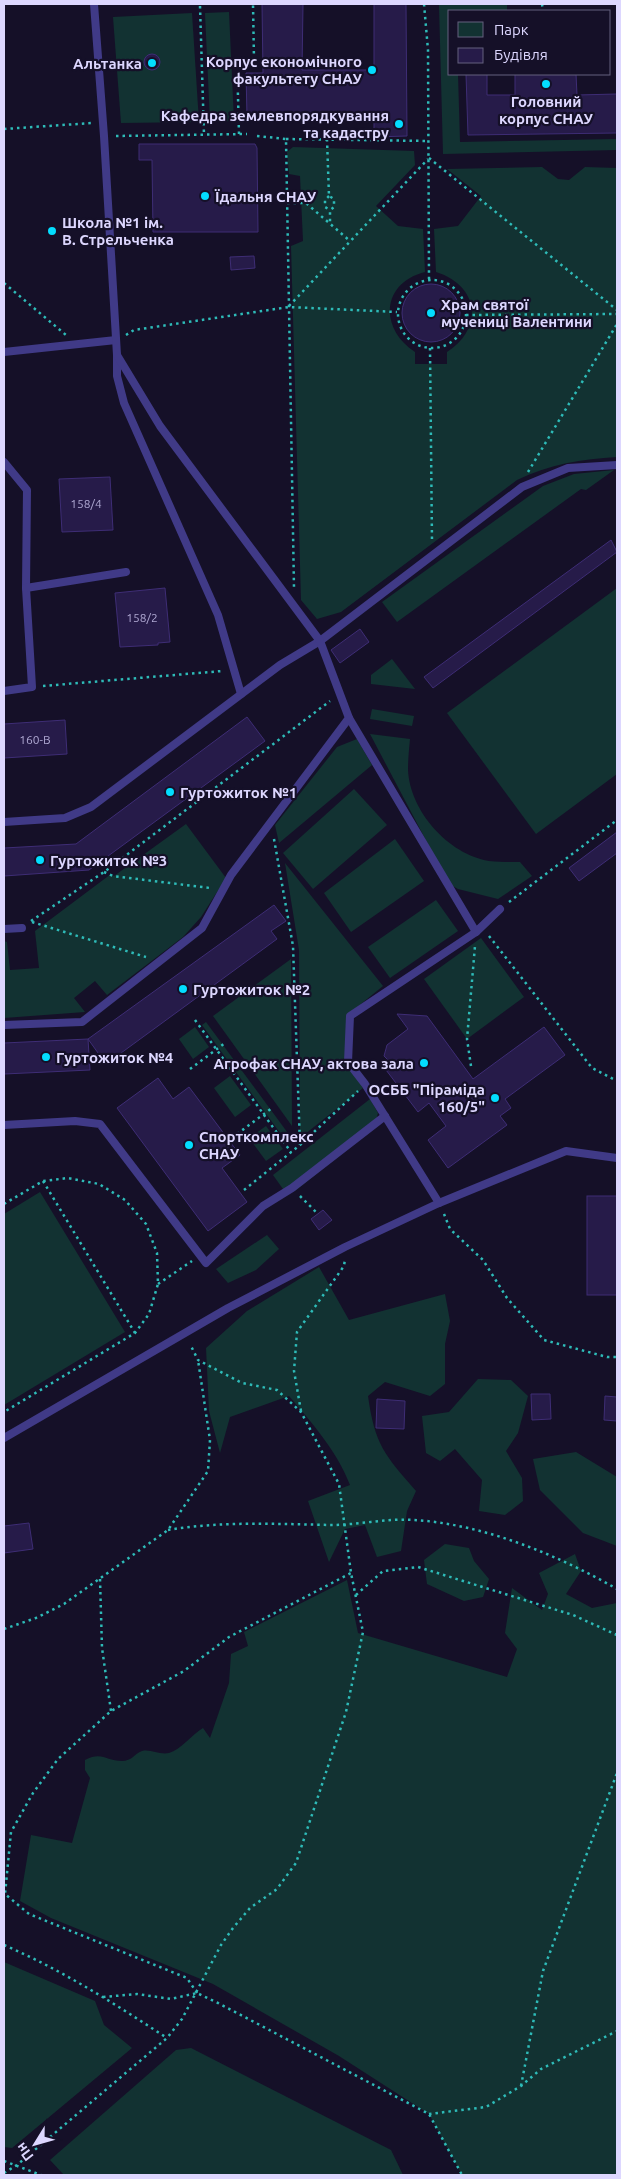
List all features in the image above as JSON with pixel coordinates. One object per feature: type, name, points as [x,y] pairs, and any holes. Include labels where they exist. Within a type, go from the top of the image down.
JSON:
[{"type":"lane","points":[[94,4],[104,136],[117,376],[124,403],[218,615],[242,694]]},
{"type":"lane","points":[[4,352],[116,340]]},
{"type":"lane","points":[[117,355],[160,426],[295,604],[320,641],[349,718],[479,929]]},
{"type":"lane","points":[[4,462],[28,490],[26,588],[32,687],[4,691]]},
{"type":"lane","points":[[4,822],[64,818],[91,807],[280,665],[320,641],[522,487],[568,468],[617,465]]},
{"type":"lane","points":[[26,588],[126,572]]},
{"type":"lane","points":[[4,1025],[82,1022],[202,928],[231,875],[349,718]]},
{"type":"lane","points":[[439,1203],[365,1084],[348,1062],[350,1016],[479,929],[500,909]]},
{"type":"lane","points":[[4,929],[22,928]]},
{"type":"lane","points":[[4,1125],[75,1121],[100,1124],[206,1264],[262,1206],[292,1188],[385,1116]]},
{"type":"lane","points":[[4,1438],[228,1308],[345,1247],[439,1203],[566,1151],[617,1158]]},
{"type":"path","points":[[239,134],[238,60],[254,60],[253,4]]},
{"type":"path","points":[[424,4],[428,50],[429,279]]},
{"type":"path","points":[[200,6],[204,134]]},
{"type":"path","points":[[4,129],[103,122]]},
{"type":"path","points":[[104,136],[247,134]]},
{"type":"path","points":[[257,136],[286,139],[429,141]]},
{"type":"path","points":[[286,139],[295,604]]},
{"type":"path","points":[[327,139],[329,196],[325,200],[326,207],[330,210]]},
{"type":"path","points":[[288,307],[429,158]]},
{"type":"path","points":[[429,158],[617,310]]},
{"type":"path","points":[[329,196],[334,199],[334,206],[330,210],[330,222]]},
{"type":"path","points":[[287,202],[306,203],[350,241]]},
{"type":"path","points":[[429,279],[439,280],[456,289],[461,297],[466,315],[464,326],[454,339],[440,347],[430,348],[419,346],[403,332],[397,312],[404,293],[420,281],[429,279]]},
{"type":"path","points":[[4,283],[78,344]]},
{"type":"path","points":[[116,340],[134,330],[288,307],[397,312]]},
{"type":"path","points":[[466,315],[617,314]]},
{"type":"path","points":[[522,487],[529,470],[617,324]]},
{"type":"path","points":[[430,348],[432,555]]},
{"type":"path","points":[[32,687],[234,670]]},
{"type":"path","points":[[22,928],[104,872],[340,694]]},
{"type":"path","points":[[500,909],[617,820]]},
{"type":"path","points":[[271,822],[292,946],[300,1145]]},
{"type":"path","points":[[104,872],[113,876],[224,890]]},
{"type":"path","points":[[31,922],[159,961]]},
{"type":"path","points":[[471,1066],[467,1039],[479,929]]},
{"type":"path","points":[[479,929],[592,1068],[617,1081]]},
{"type":"path","points":[[195,1020],[291,1152]]},
{"type":"path","points":[[190,1069],[225,1043]]},
{"type":"path","points":[[244,1190],[300,1145],[365,1084]]},
{"type":"path","points":[[237,1134],[272,1108]]},
{"type":"path","points":[[4,1204],[43,1181],[68,1178],[99,1184],[125,1200],[146,1224],[157,1253],[158,1284],[149,1314],[135,1333],[4,1412]]},
{"type":"path","points":[[43,1181],[135,1333]]},
{"type":"path","points":[[292,1188],[318,1214]]},
{"type":"path","points":[[439,1203],[450,1229],[483,1260],[507,1298],[544,1340],[607,1357],[617,1357]]},
{"type":"path","points":[[4,2173],[17,2166],[167,2038],[182,2019],[221,1945],[233,1928],[250,1908],[277,1889],[296,1863],[346,1712],[363,1632],[351,1573],[339,1484],[301,1412],[294,1371],[297,1332],[344,1266],[345,1247]]},
{"type":"path","points":[[158,1284],[200,1256]]},
{"type":"path","points":[[4,1629],[36,1618],[64,1604],[168,1530],[208,1471],[210,1440],[198,1360],[185,1334]]},
{"type":"path","points":[[198,1360],[242,1383],[277,1390],[301,1412]]},
{"type":"path","points":[[168,1530],[196,1525],[344,1525],[414,1520],[481,1530],[583,1569],[617,1589]]},
{"type":"path","points":[[356,1595],[383,1572],[418,1567],[573,1615],[617,1635]]},
{"type":"path","points":[[351,1573],[228,1637],[184,1671],[111,1710],[58,1759],[33,1793],[11,1832],[5,1894],[29,1914],[187,1978],[197,1993],[428,2114],[462,2175]]},
{"type":"path","points":[[100,1579],[102,1648],[111,1710]]},
{"type":"path","points":[[521,2086],[543,1971],[617,1773]]},
{"type":"path","points":[[4,1945],[26,1954],[103,1997],[167,2038]]},
{"type":"path","points":[[103,1997],[137,1994],[171,1999],[197,1993]]},
{"type":"path","points":[[428,2114],[486,2107],[521,2086],[541,2069],[617,2031]]},
{"type":"path","points":[[4,2161],[42,2175]]},
{"type":"green space","points":[[507,4],[507,10],[448,10],[448,75],[458,75],[460,142],[617,139],[617,150],[443,154],[439,5]]},
{"type":"green space","points":[[229,12],[234,121],[210,122],[205,13]]},
{"type":"green space","points":[[192,13],[199,122],[121,123],[113,17]]},
{"type":"green space","points":[[293,147],[414,151],[415,165],[376,206],[398,226],[423,229],[425,272],[410,278],[400,286],[393,296],[390,308],[395,331],[403,342],[415,352],[415,364],[447,364],[447,352],[459,342],[467,331],[471,319],[472,308],[468,296],[461,286],[450,278],[436,272],[434,229],[458,226],[481,196],[447,169],[542,167],[558,179],[569,180],[585,167],[617,168],[617,457],[566,463],[529,474],[517,480],[341,612],[317,619],[301,600],[291,246],[303,241],[300,176],[289,174],[287,152]]},
{"type":"green space","points":[[614,470],[586,490],[581,489],[397,622],[382,602],[543,486],[574,474]]},
{"type":"green space","points":[[617,588],[617,774],[536,834],[447,713]]},
{"type":"green space","points":[[392,659],[415,689],[371,684],[371,675]]},
{"type":"green space","points":[[372,709],[414,716],[412,726],[370,719]]},
{"type":"green space","points":[[370,734],[410,739],[408,770],[410,785],[424,815],[446,840],[459,850],[474,857],[489,861],[520,862],[532,876],[498,899],[458,889],[449,884]]},
{"type":"green space","points":[[357,739],[372,765],[279,843],[275,825],[337,747]]},
{"type":"green space","points":[[354,789],[387,825],[313,889],[283,853]]},
{"type":"green space","points":[[186,824],[226,878],[201,917],[183,937],[107,995],[95,981],[74,998],[85,1012],[4,1018],[4,941],[7,942],[10,970],[39,968],[35,931],[111,874],[114,876]]},
{"type":"green space","points":[[395,839],[424,881],[351,932],[324,893]]},
{"type":"green space","points":[[285,863],[383,986],[351,1012],[350,1066],[363,1088],[300,1138],[299,950]]},
{"type":"green space","points":[[436,900],[458,931],[390,978],[368,947]]},
{"type":"green space","points":[[481,938],[524,997],[467,1039],[424,979]]},
{"type":"green space","points":[[291,959],[292,1126],[213,1016]]},
{"type":"green space","points":[[206,1022],[293,1140],[288,1144],[202,1025]]},
{"type":"green space","points":[[195,1027],[209,1047],[193,1059],[179,1039]]},
{"type":"green space","points":[[230,1076],[251,1105],[235,1117],[214,1088]]},
{"type":"green space","points":[[370,1099],[378,1113],[374,1128],[295,1191],[283,1189],[273,1175]]},
{"type":"green space","points":[[266,1126],[283,1149],[266,1161],[249,1138]]},
{"type":"green space","points":[[40,1192],[125,1332],[4,1405],[4,1214]]},
{"type":"green space","points":[[267,1235],[279,1249],[256,1270],[228,1283],[216,1269]]},
{"type":"green space","points":[[319,1267],[349,1320],[445,1294],[450,1321],[445,1344],[445,1384],[430,1396],[385,1382],[368,1396],[374,1426],[383,1448],[416,1491],[407,1511],[401,1551],[377,1557],[365,1525],[345,1529],[329,1562],[308,1501],[350,1485],[331,1449],[289,1396],[230,1417],[220,1453],[209,1411],[206,1348],[247,1311]]},
{"type":"green space","points":[[478,1379],[511,1380],[528,1396],[518,1433],[506,1451],[522,1478],[523,1501],[505,1515],[479,1511],[482,1480],[455,1449],[440,1461],[426,1453],[422,1416],[449,1412]]},
{"type":"green space","points":[[576,1452],[617,1477],[617,1546],[583,1533],[540,1490],[533,1459]]},
{"type":"green space","points":[[445,1544],[469,1548],[474,1561],[489,1579],[483,1597],[464,1601],[427,1584],[424,1560]]},
{"type":"green space","points":[[575,1554],[581,1571],[566,1594],[592,1608],[617,1603],[617,2175],[462,2175],[429,2114],[339,2056],[213,1984],[51,1918],[20,1901],[31,1835],[72,1843],[90,1778],[85,1770],[85,1760],[100,1756],[117,1761],[125,1761],[142,1751],[169,1753],[178,1749],[203,1728],[210,1738],[229,1683],[231,1654],[248,1646],[244,1632],[347,1580],[358,1633],[507,1677],[517,1649],[505,1633],[512,1588],[542,1610],[548,1594],[539,1573]]},
{"type":"green space","points":[[4,1962],[95,2001],[104,2025],[132,2048],[12,2148],[4,2147]]},
{"type":"green space","points":[[191,2048],[391,2150],[403,2175],[64,2175],[50,2160],[176,2050]]},
{"type":"building","name":"Корпус економічного факультету СНАУ","points":[[262,4],[303,4],[302,70],[374,70],[374,4],[406,4],[407,136],[374,137],[374,116],[247,116],[246,73],[263,73]]},
{"type":"building","name":"Альтанка","points":[[152,54],[158,56],[160,62],[158,68],[152,70],[146,68],[144,62],[146,56]]},
{"type":"building","name":"Головний корпус СНАУ","points":[[466,75],[487,75],[487,95],[515,95],[515,75],[576,75],[577,95],[617,94],[617,133],[468,135]]},
{"type":"building","name":"Їдальня СНАУ","points":[[139,144],[255,144],[257,148],[258,232],[153,232],[152,160],[139,160]]},
{"type":"building","points":[[254,256],[255,268],[231,270],[230,257]]},
{"type":"building","name":"Храм святої мучениці Валентини","points":[[431,284],[447,289],[455,297],[460,313],[455,329],[447,337],[431,342],[415,337],[407,329],[402,313],[407,297],[415,289]]},
{"type":"building","points":[[110,477],[113,530],[62,532],[59,479]]},
{"type":"building","points":[[611,540],[617,552],[433,688],[424,677]]},
{"type":"building","points":[[165,588],[170,642],[158,643],[158,645],[120,647],[115,593]]},
{"type":"building","points":[[360,629],[369,642],[340,663],[331,650]]},
{"type":"building","name":"Гуртожиток №1","points":[[247,717],[265,741],[89,870],[4,876],[4,848],[76,844]]},
{"type":"building","points":[[65,720],[67,754],[4,758],[4,724]]},
{"type":"building","points":[[617,832],[617,853],[579,881],[569,868]]},
{"type":"building","name":"Гуртожиток №2","points":[[274,905],[286,921],[271,931],[277,939],[106,1064],[88,1039]]},
{"type":"building","points":[[397,1014],[427,1016],[473,1079],[544,1027],[565,1055],[505,1099],[511,1108],[500,1116],[507,1125],[448,1168],[428,1140],[446,1126],[429,1103],[418,1112],[383,1066],[389,1061],[384,1056],[387,1045],[408,1029]]},
{"type":"building","name":"Гуртожиток №4","points":[[88,1039],[90,1070],[4,1074],[4,1043]]},
{"type":"building","name":"Спорткомплекс СНАУ","points":[[158,1078],[173,1099],[189,1087],[240,1155],[222,1168],[247,1202],[208,1231],[117,1108]]},
{"type":"building","points":[[587,1196],[617,1196],[617,1295],[587,1295]]},
{"type":"building","points":[[323,1210],[332,1220],[319,1230],[311,1219]]},
{"type":"building","points":[[531,1394],[550,1394],[551,1419],[532,1420]]},
{"type":"building","points":[[605,1396],[617,1397],[617,1421],[604,1420]]},
{"type":"building","points":[[377,1399],[405,1401],[404,1429],[376,1428]]},
{"type":"building","points":[[29,1523],[33,1549],[4,1553],[4,1526]]},
{"type":"place","name":"Альтанка","points":[[152,63]]},
{"type":"place","name":"Корпус економічного факультету СНАУ","points":[[372,70]]},
{"type":"place","name":"Головний корпус СНАУ","points":[[546,84]]},
{"type":"place","name":"Кафедра землевпорядкування та кадастру","points":[[399,124]]},
{"type":"place","name":"Їдальня СНАУ","points":[[205,196]]},
{"type":"place","name":"Школа №1 ім. В. Стрельченка","points":[[52,231]]},
{"type":"place","name":"Храм святої мучениці Валентини","points":[[431,313]]},
{"type":"place","name":"Гуртожиток №1","points":[[170,792]]},
{"type":"place","name":"Гуртожиток №3","points":[[40,860]]},
{"type":"place","name":"Гуртожиток №2","points":[[183,989]]},
{"type":"place","name":"Гуртожиток №4","points":[[46,1057]]},
{"type":"place","name":"Агрофак СНАУ, актова зала","points":[[424,1063]]},
{"type":"place","name":"ОСББ \"Піраміда 160/5\"","points":[[495,1098]]},
{"type":"place","name":"Спорткомплекс СНАУ","points":[[189,1145]]}]
